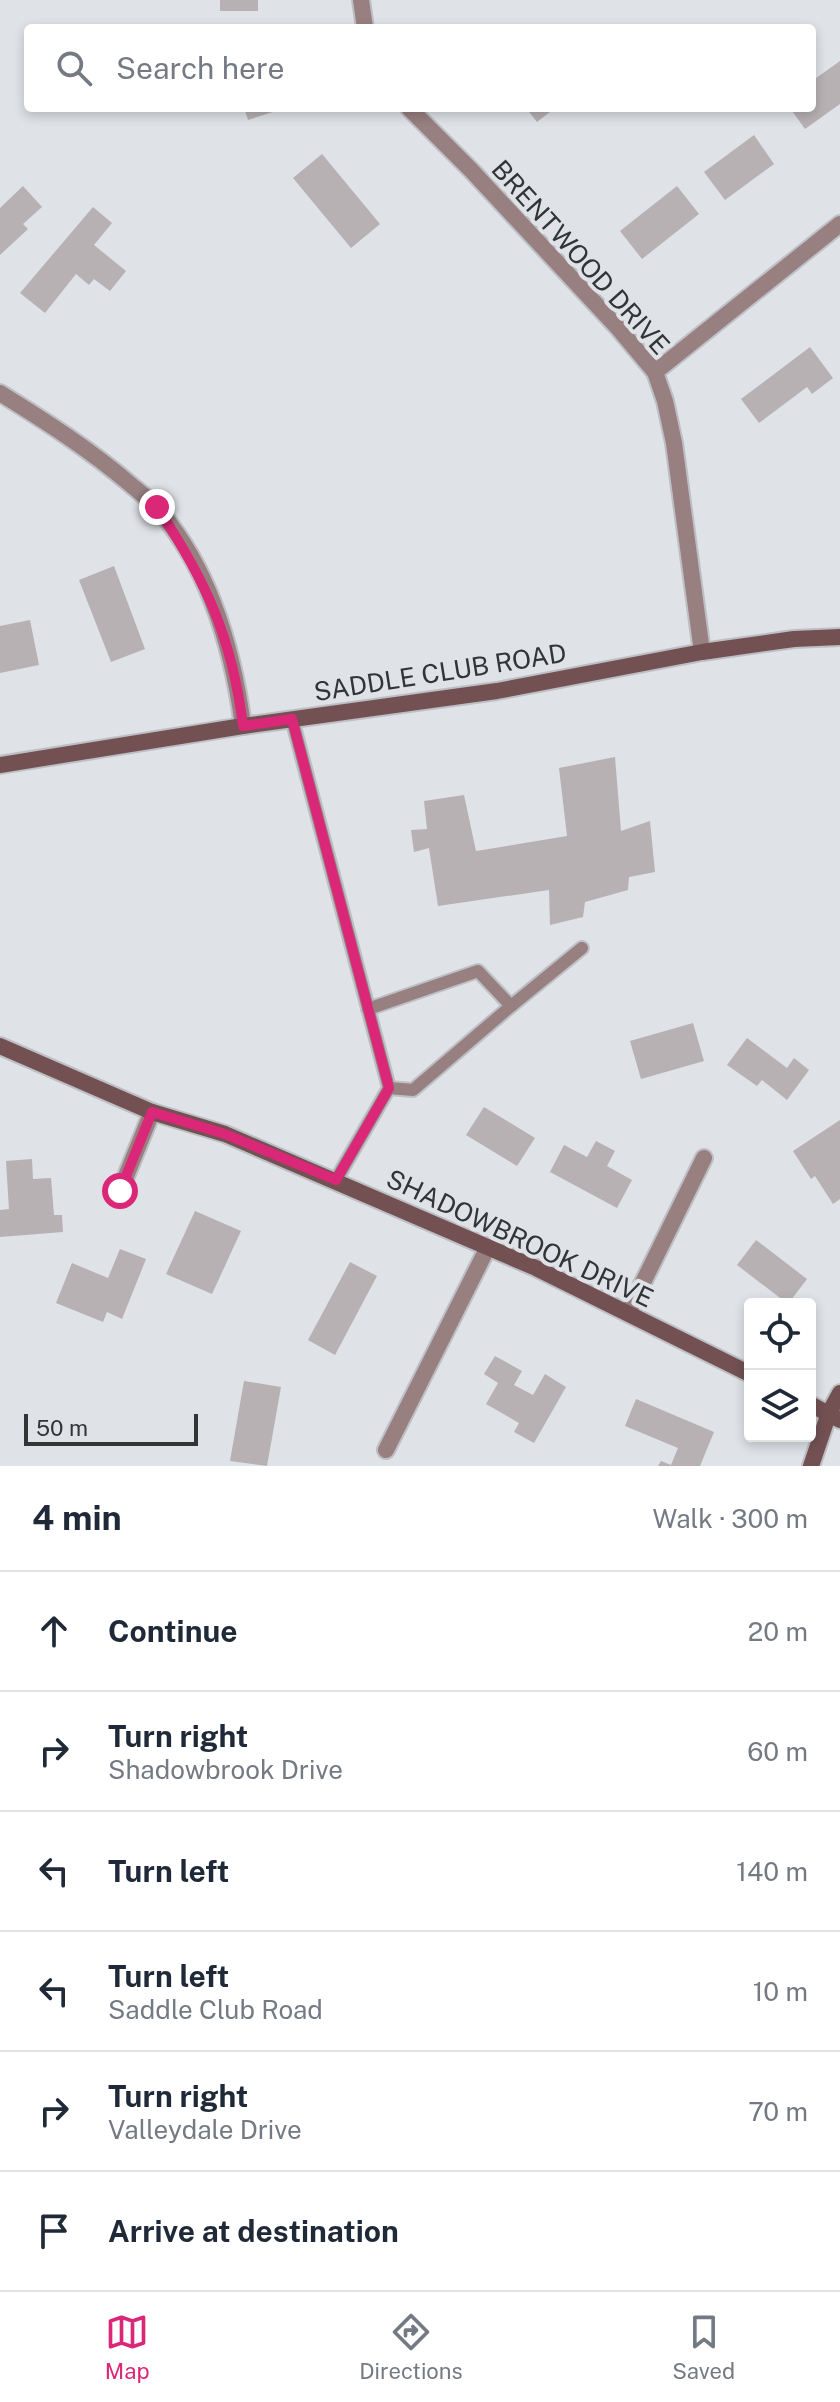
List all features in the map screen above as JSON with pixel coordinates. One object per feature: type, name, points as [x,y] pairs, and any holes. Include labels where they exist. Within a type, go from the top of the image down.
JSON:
[{"type":"street","points":[[361,0],[364,24]]},
{"type":"street","name":"BRENTWOOD DRIVE","points":[[413,112],[545,250],[655,372],[674,443],[702,652]]},
{"type":"street","points":[[655,372],[840,224]]},
{"type":"street","points":[[0,393],[65,434],[157,507],[190,557],[220,622],[238,684],[243,726]]},
{"type":"street","name":"SADDLE CLUB ROAD","points":[[0,765],[243,726],[497,691],[702,652],[794,639],[840,637]]},
{"type":"street","name":"SHADOWBROOK DRIVE","points":[[0,1046],[152,1112],[225,1134],[336,1180],[536,1268],[744,1371]]},
{"type":"street","points":[[120,1191],[152,1112]]},
{"type":"street","points":[[628,1313],[704,1158]]},
{"type":"street","points":[[386,1450],[488,1247]]},
{"type":"street","points":[[811,1466],[835,1417],[840,1393]]},
{"type":"street","points":[[816,1407],[835,1417]]},
{"type":"lane","points":[[292,719],[389,1088],[336,1180]]},
{"type":"lane","points":[[389,1088],[413,1090],[582,948]]},
{"type":"lane","points":[[368,1009],[478,971],[511,1006]]},
{"type":"building","points":[[220,0],[258,0],[258,11],[220,11]]},
{"type":"building","points":[[840,61],[840,104],[805,129],[793,112],[816,112],[816,78]]},
{"type":"building","points":[[245,112],[273,112],[248,120]]},
{"type":"building","points":[[529,112],[550,112],[537,122]]},
{"type":"building","points":[[754,135],[774,164],[725,200],[704,172]]},
{"type":"building","points":[[322,154],[380,224],[351,248],[293,178]]},
{"type":"building","points":[[23,186],[42,207],[23,224],[28,229],[0,255],[0,208]]},
{"type":"building","points":[[677,186],[699,214],[642,259],[620,231]]},
{"type":"building","points":[[93,207],[112,223],[94,245],[126,271],[110,291],[94,279],[89,285],[76,274],[45,313],[20,293]]},
{"type":"building","points":[[810,347],[833,378],[812,394],[807,387],[759,423],[741,399]]},
{"type":"building","points":[[114,566],[145,649],[111,662],[79,580]]},
{"type":"building","points":[[30,620],[39,665],[0,673],[0,626]]},
{"type":"building","points":[[615,757],[621,831],[650,821],[655,872],[629,877],[628,890],[585,902],[583,917],[550,925],[549,890],[438,906],[429,848],[414,852],[411,830],[427,829],[424,801],[464,795],[476,851],[567,836],[559,768]]},
{"type":"building","points":[[693,1023],[704,1061],[641,1079],[630,1041]]},
{"type":"building","points":[[747,1038],[787,1068],[794,1058],[809,1070],[787,1100],[762,1080],[757,1086],[727,1065]]},
{"type":"building","points":[[484,1107],[535,1138],[517,1166],[466,1135]]},
{"type":"building","points":[[840,1120],[840,1199],[833,1204],[815,1176],[811,1179],[793,1151]]},
{"type":"building","points":[[596,1141],[615,1151],[607,1166],[632,1180],[617,1208],[550,1172],[564,1145],[587,1157]]},
{"type":"building","points":[[32,1159],[33,1179],[51,1178],[54,1215],[62,1215],[63,1232],[0,1237],[0,1210],[9,1209],[6,1161]]},
{"type":"building","points":[[195,1211],[241,1231],[212,1294],[166,1274]]},
{"type":"building","points":[[756,1240],[807,1279],[793,1298],[780,1298],[737,1265]]},
{"type":"building","points":[[120,1249],[146,1259],[122,1319],[107,1312],[103,1322],[56,1303],[72,1263],[108,1278]]},
{"type":"building","points":[[350,1262],[377,1276],[335,1355],[308,1340]]},
{"type":"building","points":[[495,1356],[522,1371],[514,1385],[533,1395],[545,1374],[566,1387],[534,1443],[514,1432],[519,1423],[486,1404],[498,1383],[484,1374]]},
{"type":"building","points":[[244,1381],[281,1387],[267,1466],[230,1461]]},
{"type":"building","points":[[636,1399],[714,1432],[700,1466],[658,1466],[661,1461],[671,1465],[678,1448],[625,1426]]},
{"type":"route","points":[[120,1191],[152,1112],[225,1134],[336,1180],[389,1088],[292,719],[243,726],[238,684],[220,622],[190,557],[157,507]]}]
